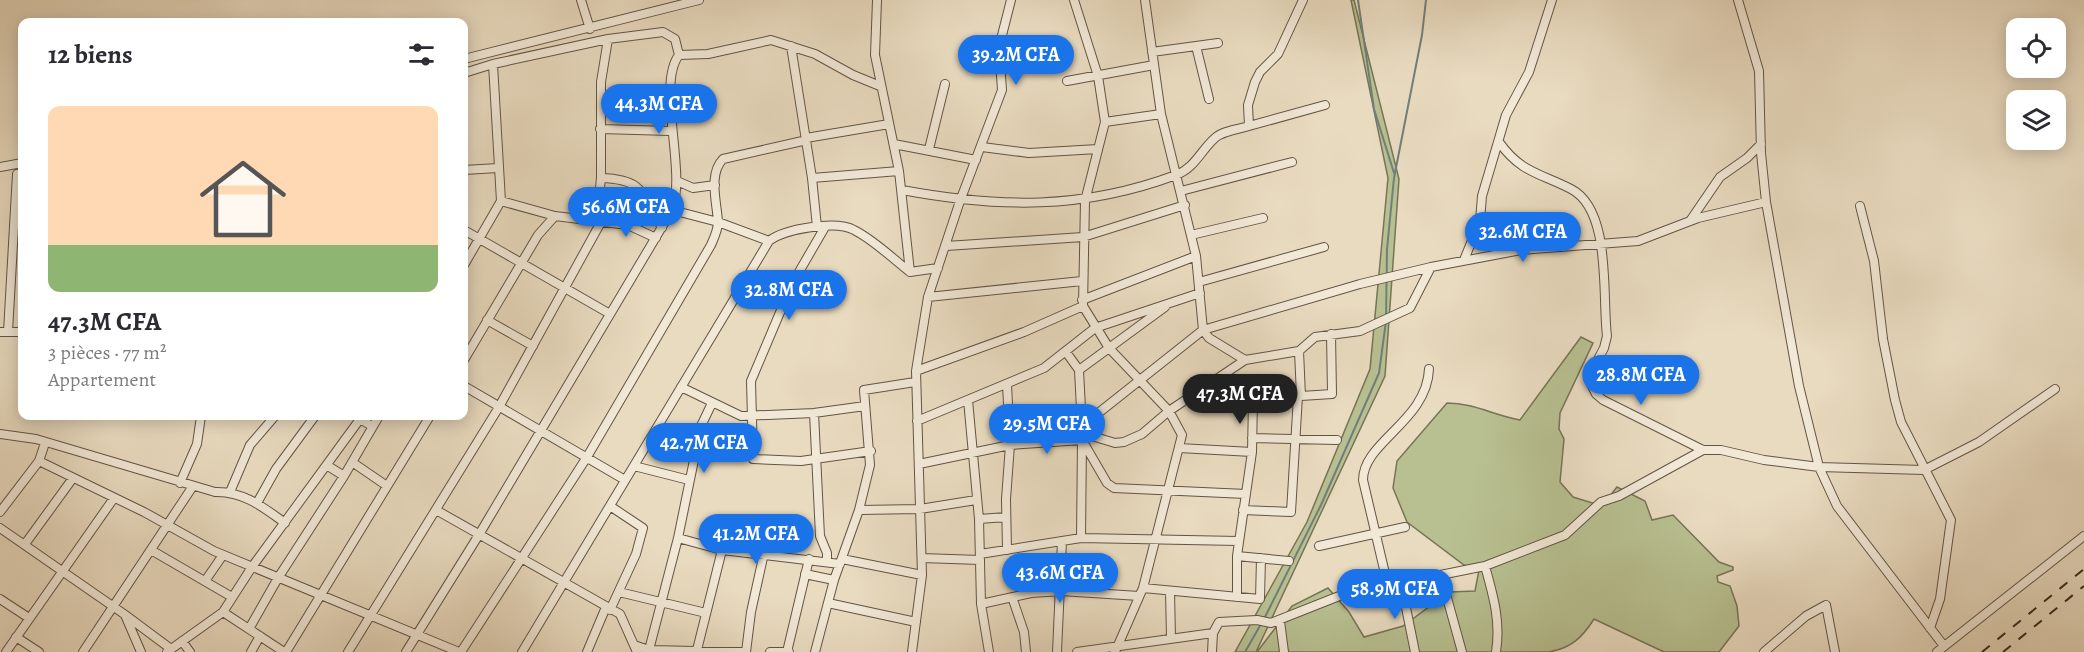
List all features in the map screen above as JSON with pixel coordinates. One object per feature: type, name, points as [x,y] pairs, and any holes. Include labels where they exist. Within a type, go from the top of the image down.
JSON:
[{"type":"street","points":[[581,0],[590,29]]},
{"type":"street","points":[[468,59],[699,0]]},
{"type":"street","points":[[877,0],[875,55],[899,171],[910,272]]},
{"type":"street","points":[[912,652],[922,575],[916,371],[928,297],[960,201],[1003,86],[999,47],[1011,0]]},
{"type":"street","points":[[1074,0],[1098,76],[1105,122],[1084,201],[1082,303],[1109,348],[1169,411],[1182,435],[1141,592],[1116,649]]},
{"type":"street","points":[[1145,0],[1161,114],[1196,256],[1203,330],[1214,342],[1245,360]]},
{"type":"street","points":[[1249,126],[1248,105],[1255,82],[1260,72],[1278,54],[1303,0]]},
{"type":"street","points":[[1464,260],[1480,221],[1484,190],[1506,116],[1530,72],[1552,0]]},
{"type":"street","points":[[1738,0],[1759,71],[1761,144],[1766,202],[1799,386],[1819,467],[1837,506],[1944,646]]},
{"type":"street","points":[[406,652],[480,533],[662,228],[676,197],[671,131],[672,66],[679,55],[675,39],[664,32],[608,39],[494,63],[468,72]]},
{"type":"street","points":[[348,652],[499,408],[602,220],[598,208],[601,178],[601,81],[608,39]]},
{"type":"street","points":[[679,55],[708,54],[764,40],[815,54],[853,75],[880,86]]},
{"type":"street","points":[[1152,52],[1218,43]]},
{"type":"street","points":[[791,46],[821,227],[792,284],[759,359],[751,384],[754,460],[817,459],[871,451]]},
{"type":"street","points":[[1196,46],[1209,99]]},
{"type":"street","points":[[468,258],[501,201],[494,63]]},
{"type":"street","points":[[1067,81],[1154,65]]},
{"type":"street","points":[[929,149],[945,84]]},
{"type":"street","points":[[902,190],[960,201],[992,204],[1084,201],[1177,175],[1191,166],[1216,136],[1325,105]]},
{"type":"street","points":[[1105,122],[1161,114]]},
{"type":"street","points":[[39,461],[223,555],[460,652],[587,457],[711,245],[718,222],[715,185],[717,168],[723,159],[807,139],[889,124]]},
{"type":"street","points":[[600,129],[671,131]]},
{"type":"street","points":[[1499,142],[1523,169],[1571,189],[1582,197],[1595,220],[1600,244],[1606,340],[1588,378],[1589,383],[1603,400],[1703,450],[1721,450],[1764,460],[1819,467],[1924,470],[1979,442],[2055,389]]},
{"type":"street","points":[[894,144],[976,160]]},
{"type":"street","points":[[1690,221],[1719,177],[1747,158],[1761,144]]},
{"type":"street","points":[[982,147],[1029,153],[1098,149]]},
{"type":"street","points":[[1181,191],[1292,162]]},
{"type":"street","points":[[0,167],[18,164]]},
{"type":"street","points":[[468,170],[498,168]]},
{"type":"street","points":[[812,178],[899,171]]},
{"type":"street","points":[[4,332],[17,174]]},
{"type":"street","points":[[601,178],[625,179],[633,183],[642,193],[662,228]]},
{"type":"street","points":[[676,181],[693,188],[715,185]]},
{"type":"street","points":[[501,201],[555,216],[602,220],[634,227],[656,238]]},
{"type":"street","points":[[1082,433],[1140,380],[1203,330],[1360,284],[1431,267],[1521,250],[1643,240],[1690,221],[1766,202]]},
{"type":"street","points":[[945,246],[1083,237],[1185,205]]},
{"type":"street","points":[[1860,206],[1874,261],[1883,339],[1901,422],[1924,470],[1947,508],[1951,528],[1940,599],[1930,628]]},
{"type":"street","points":[[672,210],[718,222],[769,241]]},
{"type":"street","points":[[468,351],[538,235],[555,216]]},
{"type":"street","points":[[1191,235],[1263,218]]},
{"type":"street","points":[[522,652],[769,241],[780,233],[821,227],[854,229],[910,272],[938,268]]},
{"type":"street","points":[[468,233],[610,314]]},
{"type":"street","points":[[1199,282],[1324,247]]},
{"type":"street","points":[[916,371],[1024,332],[1082,303],[1196,256]]},
{"type":"street","points":[[919,464],[1082,433],[1115,443],[1124,442],[1146,430],[1169,411],[1245,360],[1299,351],[1315,337],[1364,330],[1410,309],[1431,267]]},
{"type":"street","points":[[928,297],[1082,281]]},
{"type":"street","points":[[917,421],[1044,368],[1095,328],[1200,293]]},
{"type":"street","points":[[1079,370],[1171,302]]},
{"type":"street","points":[[487,320],[532,346]]},
{"type":"street","points":[[1238,597],[1237,556],[1252,452],[1253,399],[1332,394],[1331,334]]},
{"type":"street","points":[[1066,351],[1079,370],[1082,433],[1081,538]]},
{"type":"street","points":[[1243,510],[1291,512],[1299,396],[1299,351]]},
{"type":"street","points":[[1387,582],[1363,469],[1422,399],[1428,385],[1429,369]]},
{"type":"street","points":[[815,652],[834,580],[859,510],[871,451],[865,406],[866,389],[915,382]]},
{"type":"street","points":[[1006,384],[1010,445],[1006,517],[1007,550]]},
{"type":"street","points":[[681,387],[741,416],[814,413],[865,406]]},
{"type":"street","points":[[468,389],[626,480]]},
{"type":"street","points":[[968,400],[979,519],[981,604],[989,652]]},
{"type":"street","points":[[649,650],[678,538],[701,426],[712,403]]},
{"type":"street","points":[[814,413],[820,536],[827,553],[827,561]]},
{"type":"street","points":[[180,483],[197,444],[200,420]]},
{"type":"street","points":[[230,492],[250,445],[272,420]]},
{"type":"street","points":[[257,503],[276,469],[312,420]]},
{"type":"street","points":[[0,528],[114,606],[169,651],[223,612],[252,567],[328,466],[356,420]]},
{"type":"street","points":[[363,420],[372,426]]},
{"type":"street","points":[[249,629],[376,420]]},
{"type":"street","points":[[223,612],[285,652],[322,596],[428,420]]},
{"type":"street","points":[[1082,433],[1110,486],[1118,489],[1246,494]]},
{"type":"street","points":[[0,434],[45,443],[215,492],[230,492],[257,503],[285,523]]},
{"type":"street","points":[[1252,438],[1337,440]]},
{"type":"street","points":[[0,512],[39,461],[45,443]]},
{"type":"street","points":[[1179,448],[1252,452]]},
{"type":"street","points":[[1212,652],[1213,633],[1219,622],[1257,620],[1271,623],[1280,621],[1362,587],[1387,582],[1401,583],[1485,566],[1565,535],[1601,502],[1619,496],[1703,450]]},
{"type":"street","points":[[352,462],[387,486]]},
{"type":"street","points":[[634,465],[689,480]]},
{"type":"street","points":[[328,466],[344,476]]},
{"type":"street","points":[[25,544],[73,478]]},
{"type":"street","points":[[83,652],[193,486]]},
{"type":"street","points":[[6,652],[114,498]]},
{"type":"street","points":[[859,510],[920,509],[976,500]]},
{"type":"street","points":[[586,652],[619,592],[636,554],[643,528],[610,506]]},
{"type":"street","points":[[436,510],[620,614],[635,649],[744,652],[764,553]]},
{"type":"street","points":[[979,519],[1006,517]]},
{"type":"street","points":[[1319,546],[1405,527]]},
{"type":"street","points":[[1937,652],[2084,536]]},
{"type":"street","points":[[678,538],[722,549],[841,562],[922,575]]},
{"type":"street","points":[[922,558],[980,557],[1007,550],[1081,538],[1239,541]]},
{"type":"street","points":[[1057,652],[1062,541]]},
{"type":"street","points":[[698,650],[722,549]]},
{"type":"street","points":[[152,550],[232,597]]},
{"type":"street","points":[[205,581],[223,555]]},
{"type":"street","points":[[1237,556],[1290,561]]},
{"type":"street","points":[[981,604],[1012,597],[1061,591],[1170,591],[1260,599],[1261,558]]},
{"type":"street","points":[[770,652],[788,652],[809,559]]},
{"type":"street","points":[[1485,566],[1497,613],[1499,631],[1496,652]]},
{"type":"street","points":[[805,574],[834,580]]},
{"type":"street","points":[[1441,576],[1462,652]]},
{"type":"street","points":[[1401,583],[1415,652]]},
{"type":"street","points":[[1170,591],[1171,638]]},
{"type":"street","points":[[619,592],[706,613]]},
{"type":"street","points":[[1012,597],[1024,632],[1026,652]]},
{"type":"street","points":[[0,599],[29,618]]},
{"type":"street","points":[[828,603],[916,622]]},
{"type":"street","points":[[1764,652],[1806,616],[1826,605],[1835,652]]},
{"type":"street","points":[[124,614],[141,652]]},
{"type":"street","points":[[1280,621],[1284,652]]},
{"type":"street","points":[[1077,652],[1116,649],[1171,638],[1213,633]]},
{"type":"street","points":[[251,652],[260,636]]},
{"type":"street","points":[[16,637],[39,652]]},
{"type":"street","points":[[182,641],[190,652]]},
{"type":"green space","points":[[1351,0],[1354,0],[1399,179],[1385,376],[1256,652],[1235,652],[1307,522],[1370,369],[1388,178]]},
{"type":"green space","points":[[1581,337],[1593,343],[1560,413],[1559,429],[1564,439],[1560,482],[1573,497],[1602,506],[1617,487],[1645,501],[1652,520],[1673,515],[1719,562],[1733,567],[1733,570],[1717,576],[1718,582],[1730,586],[1737,606],[1739,626],[1719,652],[1664,652],[1594,619],[1575,641],[1564,648],[1549,652],[1257,652],[1292,606],[1328,588],[1349,612],[1364,637],[1403,626],[1449,592],[1475,591],[1479,570],[1464,565],[1407,522],[1393,488],[1397,461],[1447,403],[1475,407],[1520,420]]},
{"type":"waterway","points":[[1358,0],[1374,109],[1394,173]]},
{"type":"waterway","points":[[1264,619],[1321,505],[1379,373],[1386,321],[1387,249],[1394,178],[1422,35],[1426,0]]},
{"type":"waterway","points":[[1245,652],[1261,624]]},
{"type":"railway","points":[[1982,652],[2084,569]]},
{"type":"railway","points":[[2003,652],[2084,586]]}]
